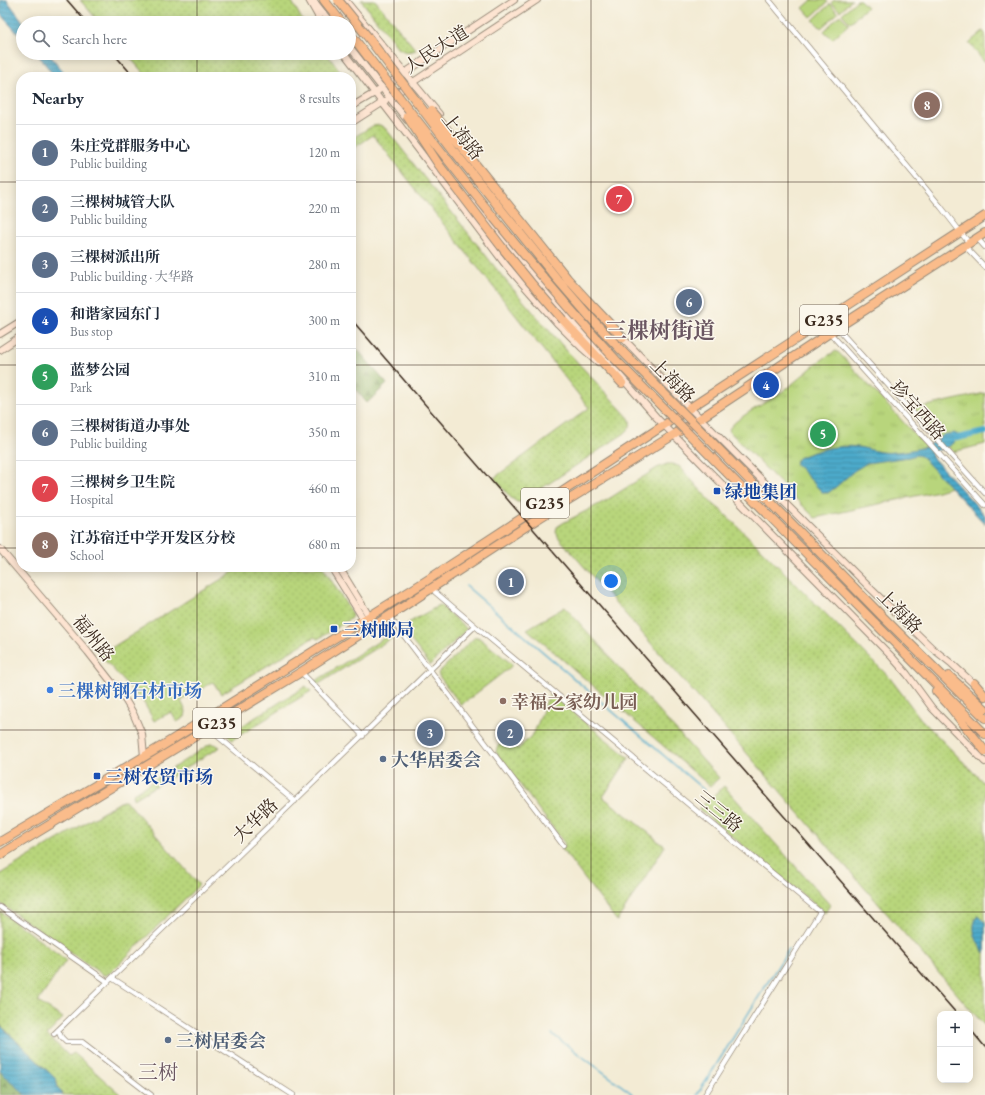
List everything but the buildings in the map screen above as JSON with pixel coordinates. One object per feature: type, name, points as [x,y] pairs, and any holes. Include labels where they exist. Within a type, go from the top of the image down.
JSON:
[{"type":"highway","points":[[324,0],[337,16]]},
{"type":"highway","name":"上海路","points":[[338,0],[351,16]]},
{"type":"highway","name":"上海路","points":[[356,22],[463,162],[557,280],[589,316],[881,615],[985,718]]},
{"type":"highway","points":[[367,36],[460,145],[567,278],[623,338]]},
{"type":"highway","name":"上海路","points":[[356,41],[494,219],[549,286],[583,324],[616,360],[985,734]]},
{"type":"highway","points":[[356,47],[366,63],[409,118],[439,165],[501,246],[563,320],[622,383]]},
{"type":"highway","name":"G235","points":[[0,842],[144,757],[426,581],[985,216]]},
{"type":"highway","name":"G235","points":[[0,855],[301,672],[539,518],[701,418],[833,330],[985,233]]},
{"type":"highway","points":[[911,645],[947,674],[985,709]]},
{"type":"highway","points":[[907,655],[916,670],[985,743]]},
{"type":"highway","points":[[974,683],[985,695]]},
{"type":"highway","points":[[947,703],[985,751]]},
{"type":"main road","points":[[309,0],[318,16]]},
{"type":"main road","points":[[313,0],[326,16]]},
{"type":"main road","name":"上海路","points":[[345,0],[485,170],[530,228],[623,338],[690,408],[912,629],[974,683]]},
{"type":"main road","name":"人民大道","points":[[356,104],[514,0]]},
{"type":"main road","name":"人民大道","points":[[356,120],[537,0]]},
{"type":"main road","name":"上海路","points":[[356,55],[517,258],[657,418]]},
{"type":"main road","name":"上海路","points":[[349,60],[505,264],[558,324],[581,347],[622,383],[892,657],[907,674],[932,708],[985,762]]},
{"type":"main road","points":[[0,334],[16,324]]},
{"type":"main road","points":[[0,350],[16,339]]},
{"type":"main road","name":"福州路","points":[[0,548],[16,567]]},
{"type":"main road","name":"福州路","points":[[20,572],[88,652],[124,698],[140,728],[144,757]]},
{"type":"main road","points":[[335,572],[367,618]]},
{"type":"main road","points":[[342,572],[367,618]]},
{"type":"street","points":[[769,0],[961,232],[967,244],[985,267]]},
{"type":"street","points":[[977,238],[985,247]]},
{"type":"street","name":"珍宝西路","points":[[833,330],[985,493]]},
{"type":"street","name":"珍宝西路","points":[[833,330],[942,458],[985,505]]},
{"type":"street","name":"三三路","points":[[435,592],[820,912],[705,1095]]},
{"type":"street","points":[[389,616],[563,845]]},
{"type":"street","name":"大华路","points":[[152,1095],[82,1042],[66,1042],[56,1032],[475,626]]},
{"type":"street","points":[[301,672],[363,736]]},
{"type":"street","points":[[201,721],[295,801]]},
{"type":"street","points":[[0,907],[110,980],[293,1095]]},
{"type":"green space","points":[[80,0],[291,0],[300,16],[94,16]]},
{"type":"green space","points":[[361,0],[375,0],[416,50],[407,52],[398,48]]},
{"type":"green space","points":[[812,0],[826,0],[828,2],[811,17],[803,8]]},
{"type":"green space","points":[[834,0],[852,0],[840,11],[831,3]]},
{"type":"green space","points":[[857,0],[860,0],[867,7],[850,23],[842,14]]},
{"type":"green space","points":[[830,4],[838,13],[821,28],[813,20]]},
{"type":"green space","points":[[840,15],[849,24],[832,39],[824,31]]},
{"type":"green space","points":[[983,31],[985,34],[985,63],[969,43]]},
{"type":"green space","points":[[132,60],[332,60],[341,72],[143,72]]},
{"type":"green space","points":[[374,125],[380,125],[386,129],[506,281],[567,351],[629,418],[630,426],[625,433],[521,502],[517,502],[511,498],[494,478],[589,408],[373,135],[356,147],[356,136]]},
{"type":"green space","points":[[356,348],[387,384],[367,403],[356,390]]},
{"type":"green space","points":[[836,351],[931,452],[932,457],[957,485],[938,491],[815,518],[730,432],[729,429],[739,419],[782,392],[814,365]]},
{"type":"green space","points":[[985,393],[985,444],[953,452],[913,409]]},
{"type":"green space","points":[[667,464],[673,464],[680,467],[711,502],[771,559],[890,678],[920,718],[985,784],[985,1026],[559,538],[556,532],[557,527],[607,500],[657,468]]},
{"type":"green space","points":[[233,572],[326,572],[352,616],[350,619],[318,639],[314,637],[221,694],[213,682],[181,701],[186,711],[185,717],[177,722],[171,712],[154,721],[144,703],[100,655]]},
{"type":"green space","points":[[440,605],[467,629],[430,665],[403,630],[408,623]]},
{"type":"green space","points":[[565,607],[719,778],[710,786],[527,629]]},
{"type":"green space","points":[[392,633],[395,636],[317,685],[314,682]]},
{"type":"green space","points":[[475,637],[478,637],[513,665],[461,705],[438,673]]},
{"type":"green space","points":[[306,686],[311,691],[232,740],[227,735]]},
{"type":"green space","points":[[549,696],[553,696],[629,758],[603,797],[665,846],[617,921],[561,848],[565,844],[496,753],[497,747],[506,740],[508,739],[518,749],[534,733]]},
{"type":"green space","points":[[210,744],[220,747],[134,799],[134,793]]},
{"type":"green space","points":[[724,786],[830,905],[825,913],[699,809]]},
{"type":"green space","points":[[122,801],[125,801],[130,805],[199,885],[110,973],[103,975],[0,903],[0,874]]},
{"type":"green space","points":[[0,911],[66,960],[38,1002],[63,1018],[47,1035],[69,1056],[74,1053],[121,1095],[63,1095],[58,1088],[56,1079],[0,1025]]},
{"type":"green space","points":[[0,1071],[25,1095],[0,1095]]},
{"type":"water","points":[[0,0],[7,0],[19,16],[16,16],[16,31],[0,14]]},
{"type":"water","points":[[42,60],[54,60],[64,72],[51,72]]},
{"type":"water","points":[[954,433],[958,435],[953,443],[944,449],[931,452],[932,457],[985,515],[985,524],[921,456],[916,455],[867,463],[854,471],[828,493],[823,493],[795,463],[798,458],[805,455],[820,450],[843,446],[885,452],[901,452],[925,447],[944,435]]},
{"type":"water","points":[[978,915],[985,922],[985,953],[976,940],[974,930],[975,920]]},
{"type":"water","points":[[0,1025],[56,1079],[58,1088],[63,1095],[25,1095],[0,1071]]},
{"type":"waterway","points":[[957,438],[985,432]]},
{"type":"waterway","points":[[466,586],[704,790]]},
{"type":"waterway","points":[[697,1095],[789,949]]},
{"type":"waterway","points":[[552,1034],[634,1095]]},
{"type":"railway","points":[[67,0],[81,16]]},
{"type":"railway","points":[[119,60],[130,72]]},
{"type":"railway","points":[[356,325],[954,1011]]},
{"type":"railway","points":[[973,1033],[985,1047]]},
{"type":"place","name":"江苏宿迁中学开发区分校","points":[[927,105]]},
{"type":"place","name":"三棵树乡卫生院","points":[[619,199]]},
{"type":"place","name":"三棵树街道办事处","points":[[689,302]]},
{"type":"place","name":"和谐家园东门","points":[[766,385]]},
{"type":"place","name":"蓝梦公园","points":[[823,434]]},
{"type":"place","name":"绿地集团","points":[[717,491]]},
{"type":"place","name":"朱庄党群服务中心","points":[[511,582]]},
{"type":"place","name":"三树邮局","points":[[334,629]]},
{"type":"place","name":"三棵树钢石材市场","points":[[50,690]]},
{"type":"place","name":"幸福之家幼儿园","points":[[503,701]]},
{"type":"place","name":"三棵树派出所","points":[[430,733]]},
{"type":"place","name":"三棵树城管大队","points":[[510,733]]},
{"type":"place","name":"大华居委会","points":[[383,759]]},
{"type":"place","name":"三树农贸市场","points":[[97,776]]},
{"type":"place","name":"三树居委会","points":[[168,1040]]},
{"type":"district","name":"三棵树街道","points":[[660,330]]},
{"type":"district","name":"三树","points":[[158,1072]]}]
